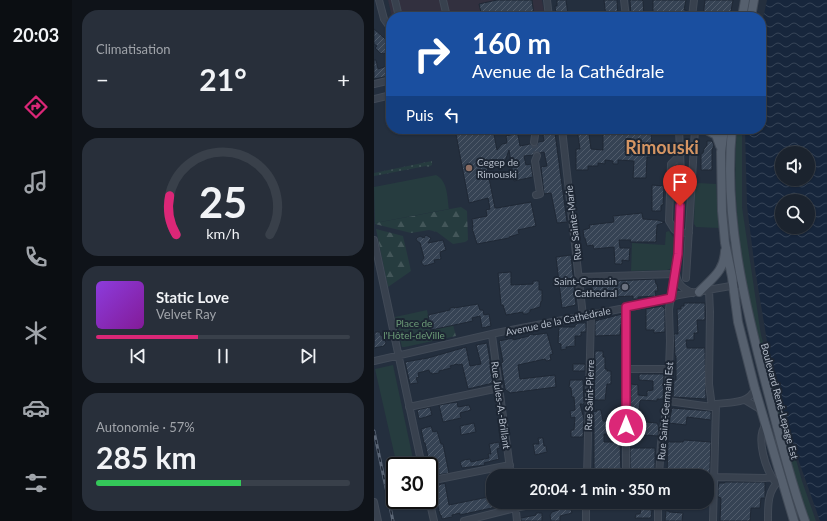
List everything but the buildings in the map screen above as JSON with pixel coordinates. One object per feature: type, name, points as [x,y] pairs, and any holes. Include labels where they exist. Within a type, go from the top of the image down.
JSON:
[{"type":"main road","points":[[743,12],[745,0]]},
{"type":"main road","points":[[752,12],[754,0]]},
{"type":"main road","points":[[714,134],[716,135],[721,152]]},
{"type":"main road","points":[[696,292],[718,273],[724,256],[725,242],[722,211],[721,152],[723,134]]},
{"type":"main road","name":"Boulevard René-Lepage Est","points":[[732,134],[730,177],[742,284],[755,344],[780,440],[805,521]]},
{"type":"main road","name":"Boulevard René-Lepage Est","points":[[725,242],[738,322],[754,389],[766,424],[779,480],[794,521]]},
{"type":"street","points":[[379,0],[386,22]]},
{"type":"street","points":[[395,0],[398,12]]},
{"type":"street","points":[[443,0],[446,12]]},
{"type":"street","points":[[547,0],[548,12]]},
{"type":"street","points":[[624,0],[625,12]]},
{"type":"street","points":[[693,12],[694,0]]},
{"type":"street","points":[[374,84],[386,81]]},
{"type":"street","points":[[374,98],[386,96]]},
{"type":"street","points":[[534,142],[535,134]]},
{"type":"street","name":"Rue Sainte-Marie","points":[[563,134],[583,316]]},
{"type":"street","points":[[679,134],[681,154],[676,267],[677,280],[680,286],[696,292]]},
{"type":"street","points":[[686,278],[695,134]]},
{"type":"street","points":[[681,154],[671,164],[669,221],[678,232],[689,233]]},
{"type":"street","points":[[536,195],[540,194],[535,161],[537,156]]},
{"type":"street","points":[[374,240],[420,457]]},
{"type":"street","name":"Rue Saint-Germain Est","points":[[659,469],[661,442],[668,401],[670,369],[669,308],[676,267]]},
{"type":"street","points":[[579,277],[675,274]]},
{"type":"street","name":"Avenue de la Cathédrale","points":[[374,361],[492,334],[742,284]]},
{"type":"street","points":[[709,290],[709,384],[714,406],[714,469]]},
{"type":"street","points":[[626,307],[626,469]]},
{"type":"street","name":"Rue Saint-Pierre","points":[[586,469],[591,314]]},
{"type":"street","name":"Rue Jules-A.-Brillant","points":[[492,334],[510,469]]},
{"type":"street","points":[[626,369],[670,369]]},
{"type":"street","points":[[409,408],[499,388]]},
{"type":"street","points":[[668,401],[714,406],[745,400],[751,396],[754,389]]},
{"type":"street","points":[[745,400],[760,409]]},
{"type":"street","points":[[766,424],[762,432],[760,444],[772,477]]},
{"type":"street","points":[[438,479],[510,465]]},
{"type":"street","points":[[714,477],[772,477],[779,480],[769,499],[768,521]]},
{"type":"street","points":[[374,502],[378,521]]},
{"type":"street","points":[[431,509],[434,521]]},
{"type":"street","points":[[464,521],[502,509]]},
{"type":"street","points":[[516,509],[517,521]]},
{"type":"street","points":[[586,509],[586,521]]},
{"type":"street","points":[[658,509],[658,521]]},
{"type":"street","points":[[713,509],[713,521]]},
{"type":"shaded area","points":[[388,0],[542,0],[544,12],[391,12]]},
{"type":"green space","points":[[737,134],[742,134],[742,207],[761,335],[802,481],[816,521],[809,521],[796,483],[759,348],[744,276],[739,239],[735,166]]},
{"type":"green space","points":[[432,161],[432,165],[428,167],[426,166],[374,176],[374,173]]},
{"type":"green space","points":[[436,175],[445,185],[449,209],[375,223],[374,187]]},
{"type":"green space","points":[[698,183],[716,184],[719,228],[696,227],[694,224],[695,185]]},
{"type":"green space","points":[[461,207],[467,211],[468,240],[465,242],[453,244],[437,232],[429,230],[411,233],[375,224],[375,223]]},
{"type":"green space","points":[[376,229],[403,236],[411,271],[388,287]]},
{"type":"green space","points":[[669,231],[674,238],[672,268],[667,270],[631,271],[632,243],[665,245],[666,232]]},
{"type":"green space","name":"Place de l'Hôtel-deVille","points":[[427,310],[433,341],[402,347],[395,317]]},
{"type":"green space","points":[[453,325],[456,336],[433,341],[431,330]]},
{"type":"green space","points":[[393,365],[413,457],[395,457],[375,369]]},
{"type":"water","points":[[767,0],[827,0],[827,521],[820,521],[791,439],[771,365],[755,269],[747,206],[745,134],[766,134],[766,12],[764,12]]},
{"type":"tunnel","points":[[534,142],[537,156]]},
{"type":"railway","points":[[374,431],[393,521]]},
{"type":"place","name":"Cegep de Rimouski","points":[[469,168]]},
{"type":"place","name":"Saint-Germain Cathedral","points":[[625,287]]},
{"type":"district","name":"Rimouski","points":[[662,148]]},
{"type":"route","points":[[626,426],[626,307],[671,298],[671,290],[678,254],[680,206]]}]
